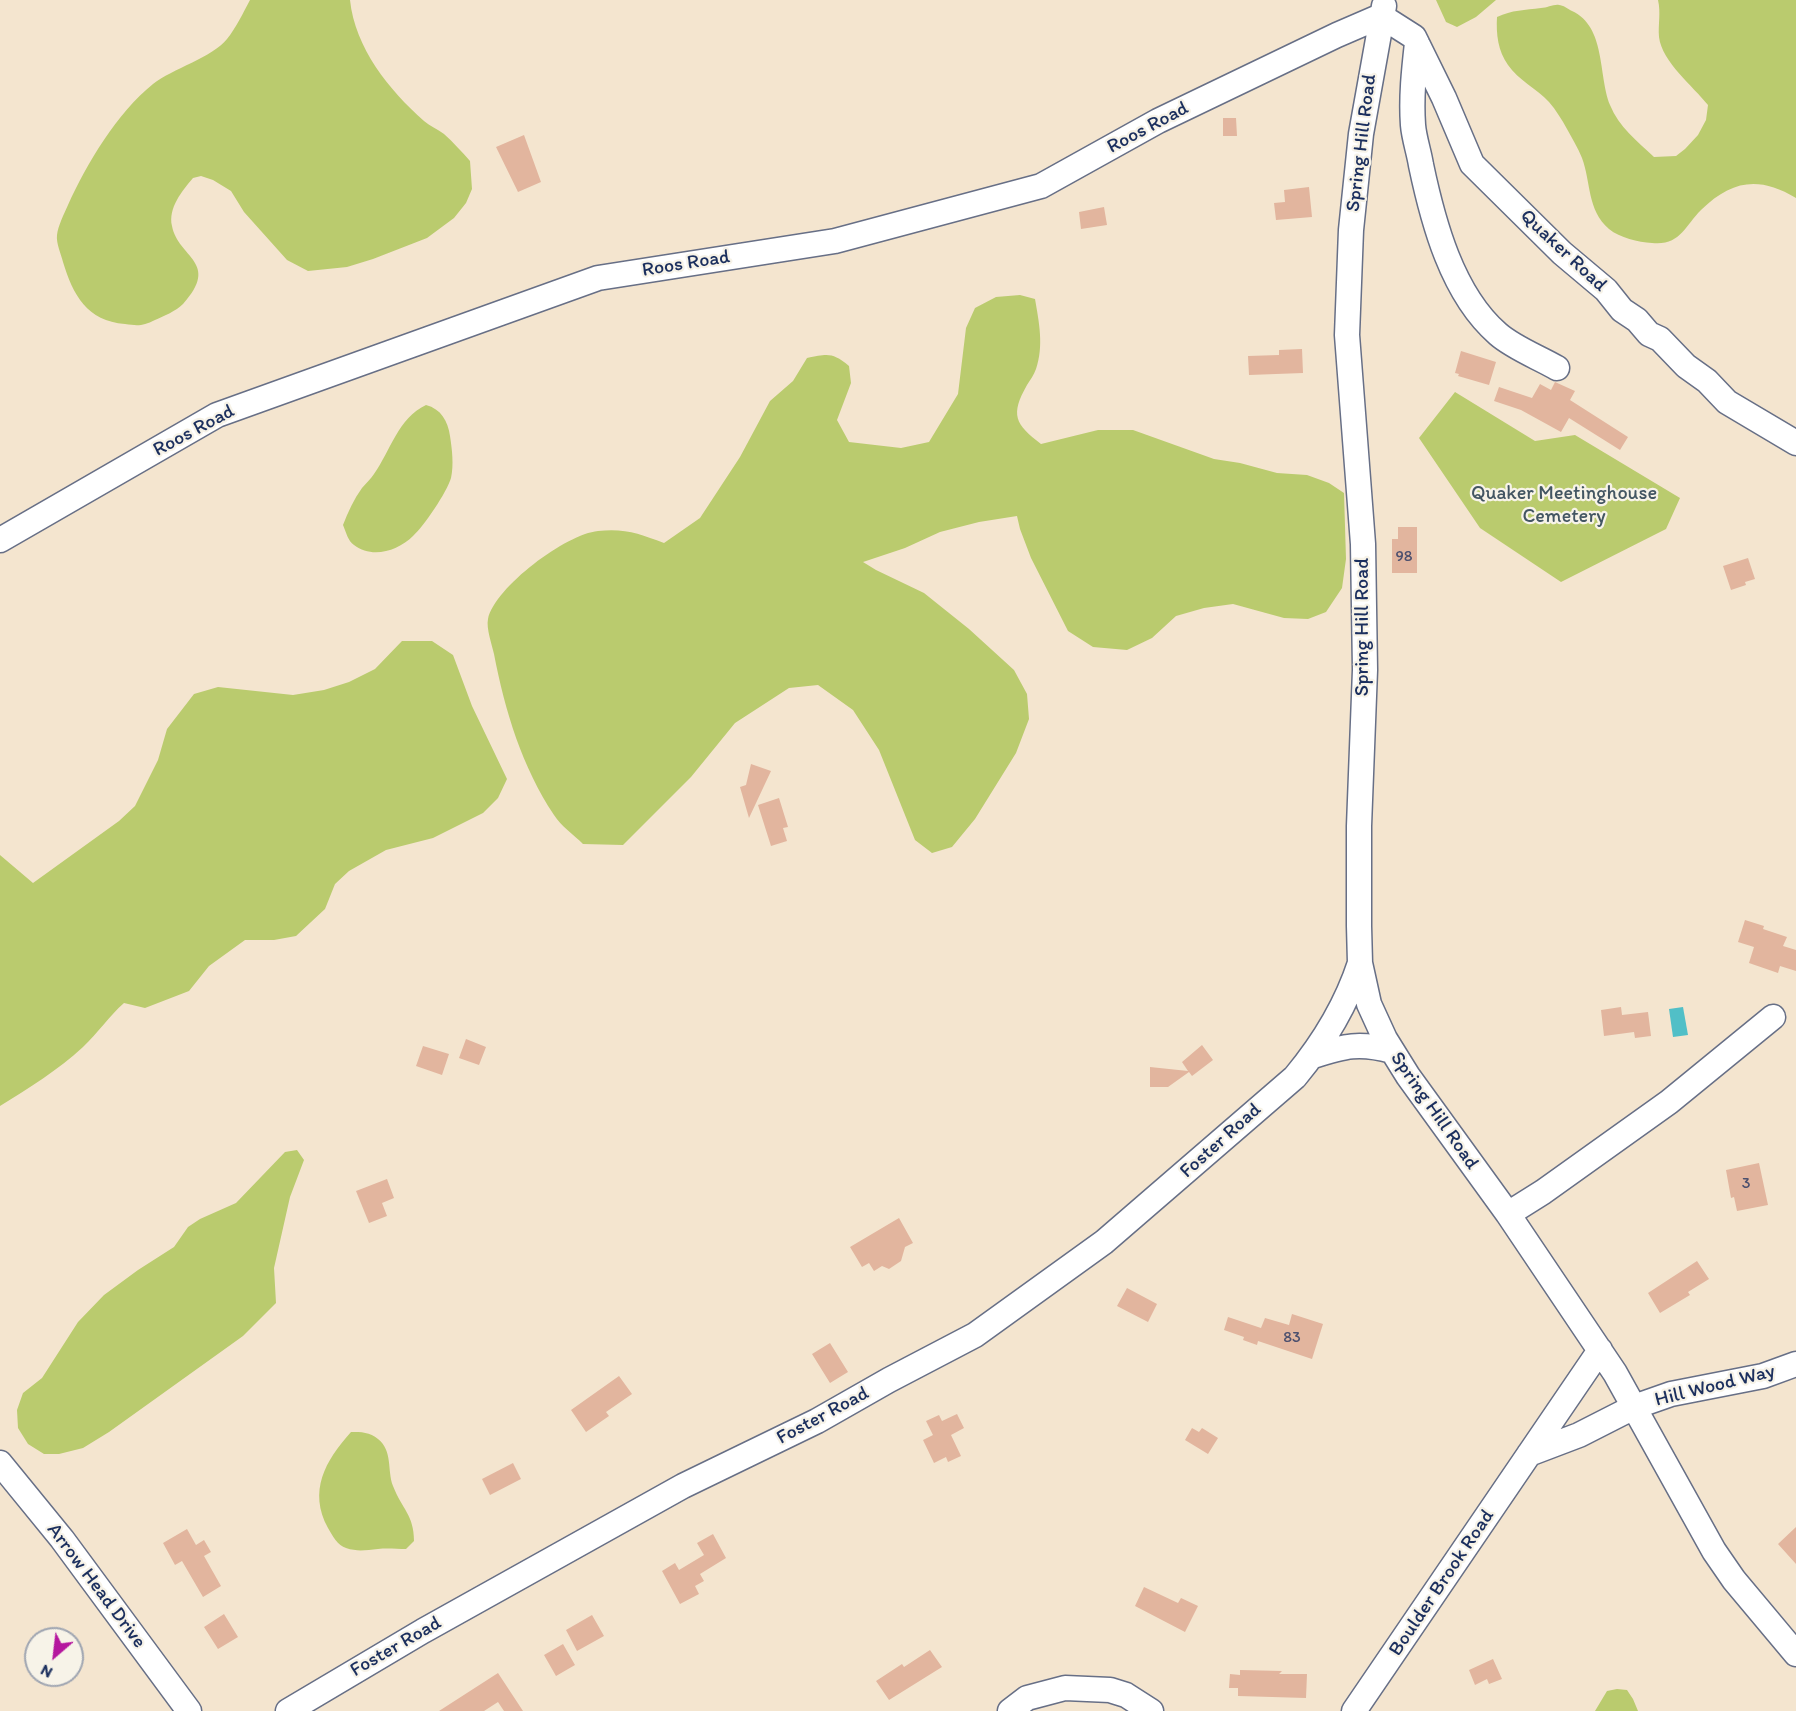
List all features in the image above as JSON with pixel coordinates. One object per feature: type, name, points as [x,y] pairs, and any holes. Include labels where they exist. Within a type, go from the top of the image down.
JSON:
[{"type":"street","name":"Quaker Road","points":[[1383,8],[1417,42],[1472,164],[1562,253],[1606,290],[1622,310],[1637,320],[1649,334],[1660,339],[1686,366],[1707,381],[1726,402],[1796,443]]},
{"type":"street","name":"Roos Road","points":[[0,540],[217,415],[598,278],[835,241],[1041,186],[1158,121],[1337,35],[1383,8]]},
{"type":"street","name":"Spring Hill Road","points":[[1383,8],[1360,144],[1351,230],[1347,335],[1362,544],[1365,661],[1359,826],[1360,963],[1369,1004],[1392,1051],[1455,1143],[1508,1214],[1600,1350],[1714,1551],[1734,1580],[1796,1654]]},
{"type":"street","points":[[1417,42],[1413,127],[1435,222],[1447,256],[1479,314],[1498,334],[1557,368]]},
{"type":"street","name":"Foster Road","points":[[288,1711],[423,1630],[683,1486],[816,1421],[975,1335],[1104,1242],[1295,1077],[1312,1056],[1344,1005],[1360,963]]},
{"type":"street","points":[[1508,1214],[1543,1192],[1668,1102],[1773,1017]]},
{"type":"street","points":[[1312,1056],[1348,1045],[1371,1046],[1392,1051]]},
{"type":"street","name":"Boulder Brook Road","points":[[1354,1711],[1600,1350]]},
{"type":"street","name":"Hill Wood Way","points":[[1634,1407],[1671,1394],[1763,1376],[1796,1365]]},
{"type":"street","points":[[1529,1454],[1580,1435],[1634,1407]]},
{"type":"street","name":"Arrow Head Drive","points":[[0,1463],[62,1539],[189,1711]]},
{"type":"street","points":[[1010,1711],[1027,1698],[1036,1695],[1065,1688],[1081,1688],[1110,1690],[1126,1695],[1151,1711]]},
{"type":"green space","points":[[250,0],[350,0],[353,18],[366,51],[387,82],[411,109],[426,123],[444,134],[470,161],[472,189],[466,203],[454,218],[427,238],[347,267],[308,271],[287,260],[244,212],[231,191],[213,180],[201,176],[193,178],[177,200],[171,219],[176,237],[198,269],[198,279],[194,290],[177,309],[147,323],[130,325],[101,318],[91,312],[77,295],[67,274],[59,248],[58,231],[68,205],[84,172],[127,109],[161,78],[221,45],[233,30]]},
{"type":"green space","points":[[1436,0],[1496,0],[1476,17],[1457,27],[1446,22]]},
{"type":"green space","points":[[1658,0],[1796,0],[1796,198],[1770,186],[1746,184],[1735,187],[1712,200],[1676,238],[1661,243],[1652,243],[1624,237],[1613,232],[1602,221],[1593,205],[1582,158],[1561,119],[1549,102],[1517,75],[1505,60],[1497,36],[1497,17],[1508,13],[1561,5],[1583,18],[1591,28],[1596,40],[1606,93],[1618,120],[1654,157],[1676,156],[1698,135],[1706,120],[1708,105],[1679,73],[1661,46]]},
{"type":"green space","points":[[1020,295],[1035,299],[1040,343],[1036,369],[1018,404],[1017,412],[1025,431],[1041,444],[1098,430],[1133,430],[1214,459],[1277,473],[1307,475],[1329,483],[1344,493],[1346,559],[1342,588],[1326,612],[1308,619],[1284,618],[1233,604],[1204,608],[1176,616],[1152,638],[1127,650],[1093,647],[1068,631],[1031,558],[1017,516],[979,522],[940,532],[905,548],[863,562],[924,593],[969,629],[1014,670],[1027,694],[1029,719],[1016,753],[975,819],[952,847],[932,853],[915,840],[879,750],[853,710],[818,685],[789,688],[735,723],[691,777],[623,845],[583,844],[557,819],[543,797],[524,758],[509,717],[488,632],[488,619],[493,606],[504,592],[534,564],[584,534],[608,530],[624,531],[664,543],[700,518],[740,457],[770,401],[793,381],[807,358],[830,355],[849,366],[851,383],[837,420],[849,442],[901,448],[929,442],[958,394],[966,328],[975,308],[996,297]]},
{"type":"green space","name":"Quaker Meetinghouse Cemetery","points":[[1455,392],[1535,441],[1575,435],[1680,498],[1666,529],[1561,582],[1480,528],[1419,438]]},
{"type":"green space","points":[[426,405],[440,413],[449,431],[453,462],[449,484],[429,517],[407,541],[385,551],[369,552],[361,549],[350,541],[343,525],[349,510],[359,492],[380,465],[402,426],[416,411]]},
{"type":"green space","points":[[402,641],[432,641],[453,655],[472,706],[507,779],[498,798],[483,813],[433,838],[386,850],[349,871],[335,884],[325,909],[296,936],[274,940],[245,940],[209,966],[189,991],[145,1008],[124,1003],[73,1055],[0,1106],[0,855],[33,883],[119,821],[135,806],[158,760],[167,729],[194,694],[218,687],[293,695],[324,690],[349,682],[375,669]]},
{"type":"green space","points":[[297,1150],[304,1160],[290,1197],[274,1268],[276,1303],[243,1336],[109,1432],[83,1448],[59,1454],[44,1454],[28,1444],[18,1428],[17,1410],[23,1393],[42,1378],[78,1322],[104,1295],[174,1247],[188,1227],[236,1203],[285,1152]]},
{"type":"green space","points":[[351,1432],[372,1435],[386,1449],[393,1486],[412,1525],[414,1541],[406,1549],[350,1549],[338,1543],[328,1528],[320,1501],[322,1477],[334,1454]]},
{"type":"green space","points":[[1627,1690],[1638,1711],[1595,1711],[1607,1691]]},
{"type":"water","points":[[1683,1007],[1688,1035],[1673,1037],[1669,1009]]},
{"type":"building","points":[[1223,118],[1236,118],[1237,136],[1223,136]]},
{"type":"building","points":[[524,135],[541,182],[518,192],[496,147]]},
{"type":"building","points":[[1309,187],[1312,217],[1276,220],[1274,203],[1285,202],[1284,190]]},
{"type":"building","points":[[1104,207],[1107,225],[1081,229],[1079,212]]},
{"type":"building","points":[[1302,349],[1303,373],[1249,375],[1248,356],[1279,355],[1279,350]]},
{"type":"building","points":[[1461,351],[1496,362],[1489,385],[1458,376],[1459,374],[1455,373]]},
{"type":"building","points":[[1555,382],[1575,391],[1570,400],[1628,437],[1620,450],[1569,418],[1561,432],[1521,410],[1494,401],[1499,387],[1532,398],[1540,384],[1551,390]]},
{"type":"building","points":[[1398,527],[1417,527],[1417,573],[1392,573],[1392,539],[1398,539]]},
{"type":"building","points":[[1748,558],[1755,579],[1731,590],[1723,566]]},
{"type":"building","points":[[751,764],[771,771],[749,818],[740,787],[746,785]]},
{"type":"building","points":[[779,798],[788,827],[783,828],[787,841],[771,846],[758,805]]},
{"type":"building","points":[[1745,920],[1787,937],[1783,946],[1796,950],[1796,971],[1780,966],[1778,973],[1749,963],[1754,947],[1738,942]]},
{"type":"building","points":[[1621,1007],[1622,1015],[1648,1012],[1651,1036],[1635,1038],[1634,1032],[1604,1036],[1601,1010]]},
{"type":"building","points":[[466,1039],[486,1047],[479,1065],[459,1058]]},
{"type":"building","points":[[1202,1045],[1213,1060],[1192,1076],[1189,1072],[1168,1087],[1150,1087],[1150,1067],[1188,1071],[1182,1062]]},
{"type":"building","points":[[423,1046],[449,1054],[442,1075],[416,1066]]},
{"type":"building","points":[[1759,1163],[1768,1205],[1737,1211],[1734,1197],[1731,1198],[1726,1170]]},
{"type":"building","points":[[387,1179],[394,1198],[382,1203],[387,1216],[369,1223],[356,1191]]},
{"type":"building","points":[[899,1218],[913,1243],[905,1247],[901,1261],[889,1269],[882,1266],[874,1271],[869,1263],[862,1267],[850,1247]]},
{"type":"building","points":[[1697,1261],[1709,1279],[1688,1292],[1690,1295],[1660,1313],[1648,1293]]},
{"type":"building","points":[[1127,1288],[1157,1304],[1148,1322],[1117,1306]]},
{"type":"building","points":[[1292,1314],[1323,1324],[1312,1359],[1258,1341],[1257,1345],[1243,1340],[1244,1337],[1224,1330],[1228,1317],[1261,1328],[1265,1318],[1289,1325]]},
{"type":"building","points":[[830,1343],[848,1372],[830,1383],[812,1354]]},
{"type":"building","points":[[619,1376],[632,1394],[606,1412],[609,1416],[586,1432],[571,1410]]},
{"type":"building","points":[[957,1414],[964,1428],[951,1435],[961,1456],[948,1462],[946,1457],[934,1463],[923,1440],[933,1435],[926,1421],[939,1415],[942,1421]]},
{"type":"building","points":[[1192,1428],[1199,1432],[1202,1428],[1218,1438],[1208,1454],[1185,1440]]},
{"type":"building","points":[[513,1463],[521,1479],[490,1495],[482,1479]]},
{"type":"building","points":[[1796,1527],[1796,1564],[1778,1544]]},
{"type":"building","points":[[187,1529],[196,1545],[204,1540],[211,1552],[204,1556],[221,1586],[203,1597],[182,1561],[175,1565],[163,1543]]},
{"type":"building","points":[[713,1534],[726,1558],[700,1574],[704,1581],[695,1586],[699,1594],[680,1604],[662,1571],[675,1563],[679,1570],[704,1555],[697,1543]]},
{"type":"building","points":[[1144,1587],[1178,1603],[1181,1598],[1198,1606],[1185,1632],[1135,1606]]},
{"type":"building","points":[[224,1614],[238,1637],[218,1649],[204,1627]]},
{"type":"building","points":[[592,1615],[604,1636],[577,1651],[566,1630]]},
{"type":"building","points":[[563,1644],[575,1665],[556,1676],[544,1655]]},
{"type":"building","points":[[930,1650],[942,1667],[889,1700],[876,1681]]},
{"type":"building","points":[[1493,1659],[1502,1679],[1489,1684],[1487,1679],[1475,1685],[1469,1670]]},
{"type":"building","points":[[1240,1670],[1307,1674],[1306,1698],[1238,1696],[1238,1688],[1229,1688],[1230,1674],[1240,1675]]},
{"type":"building","points":[[498,1673],[523,1711],[504,1711],[498,1702],[484,1711],[439,1711]]}]
